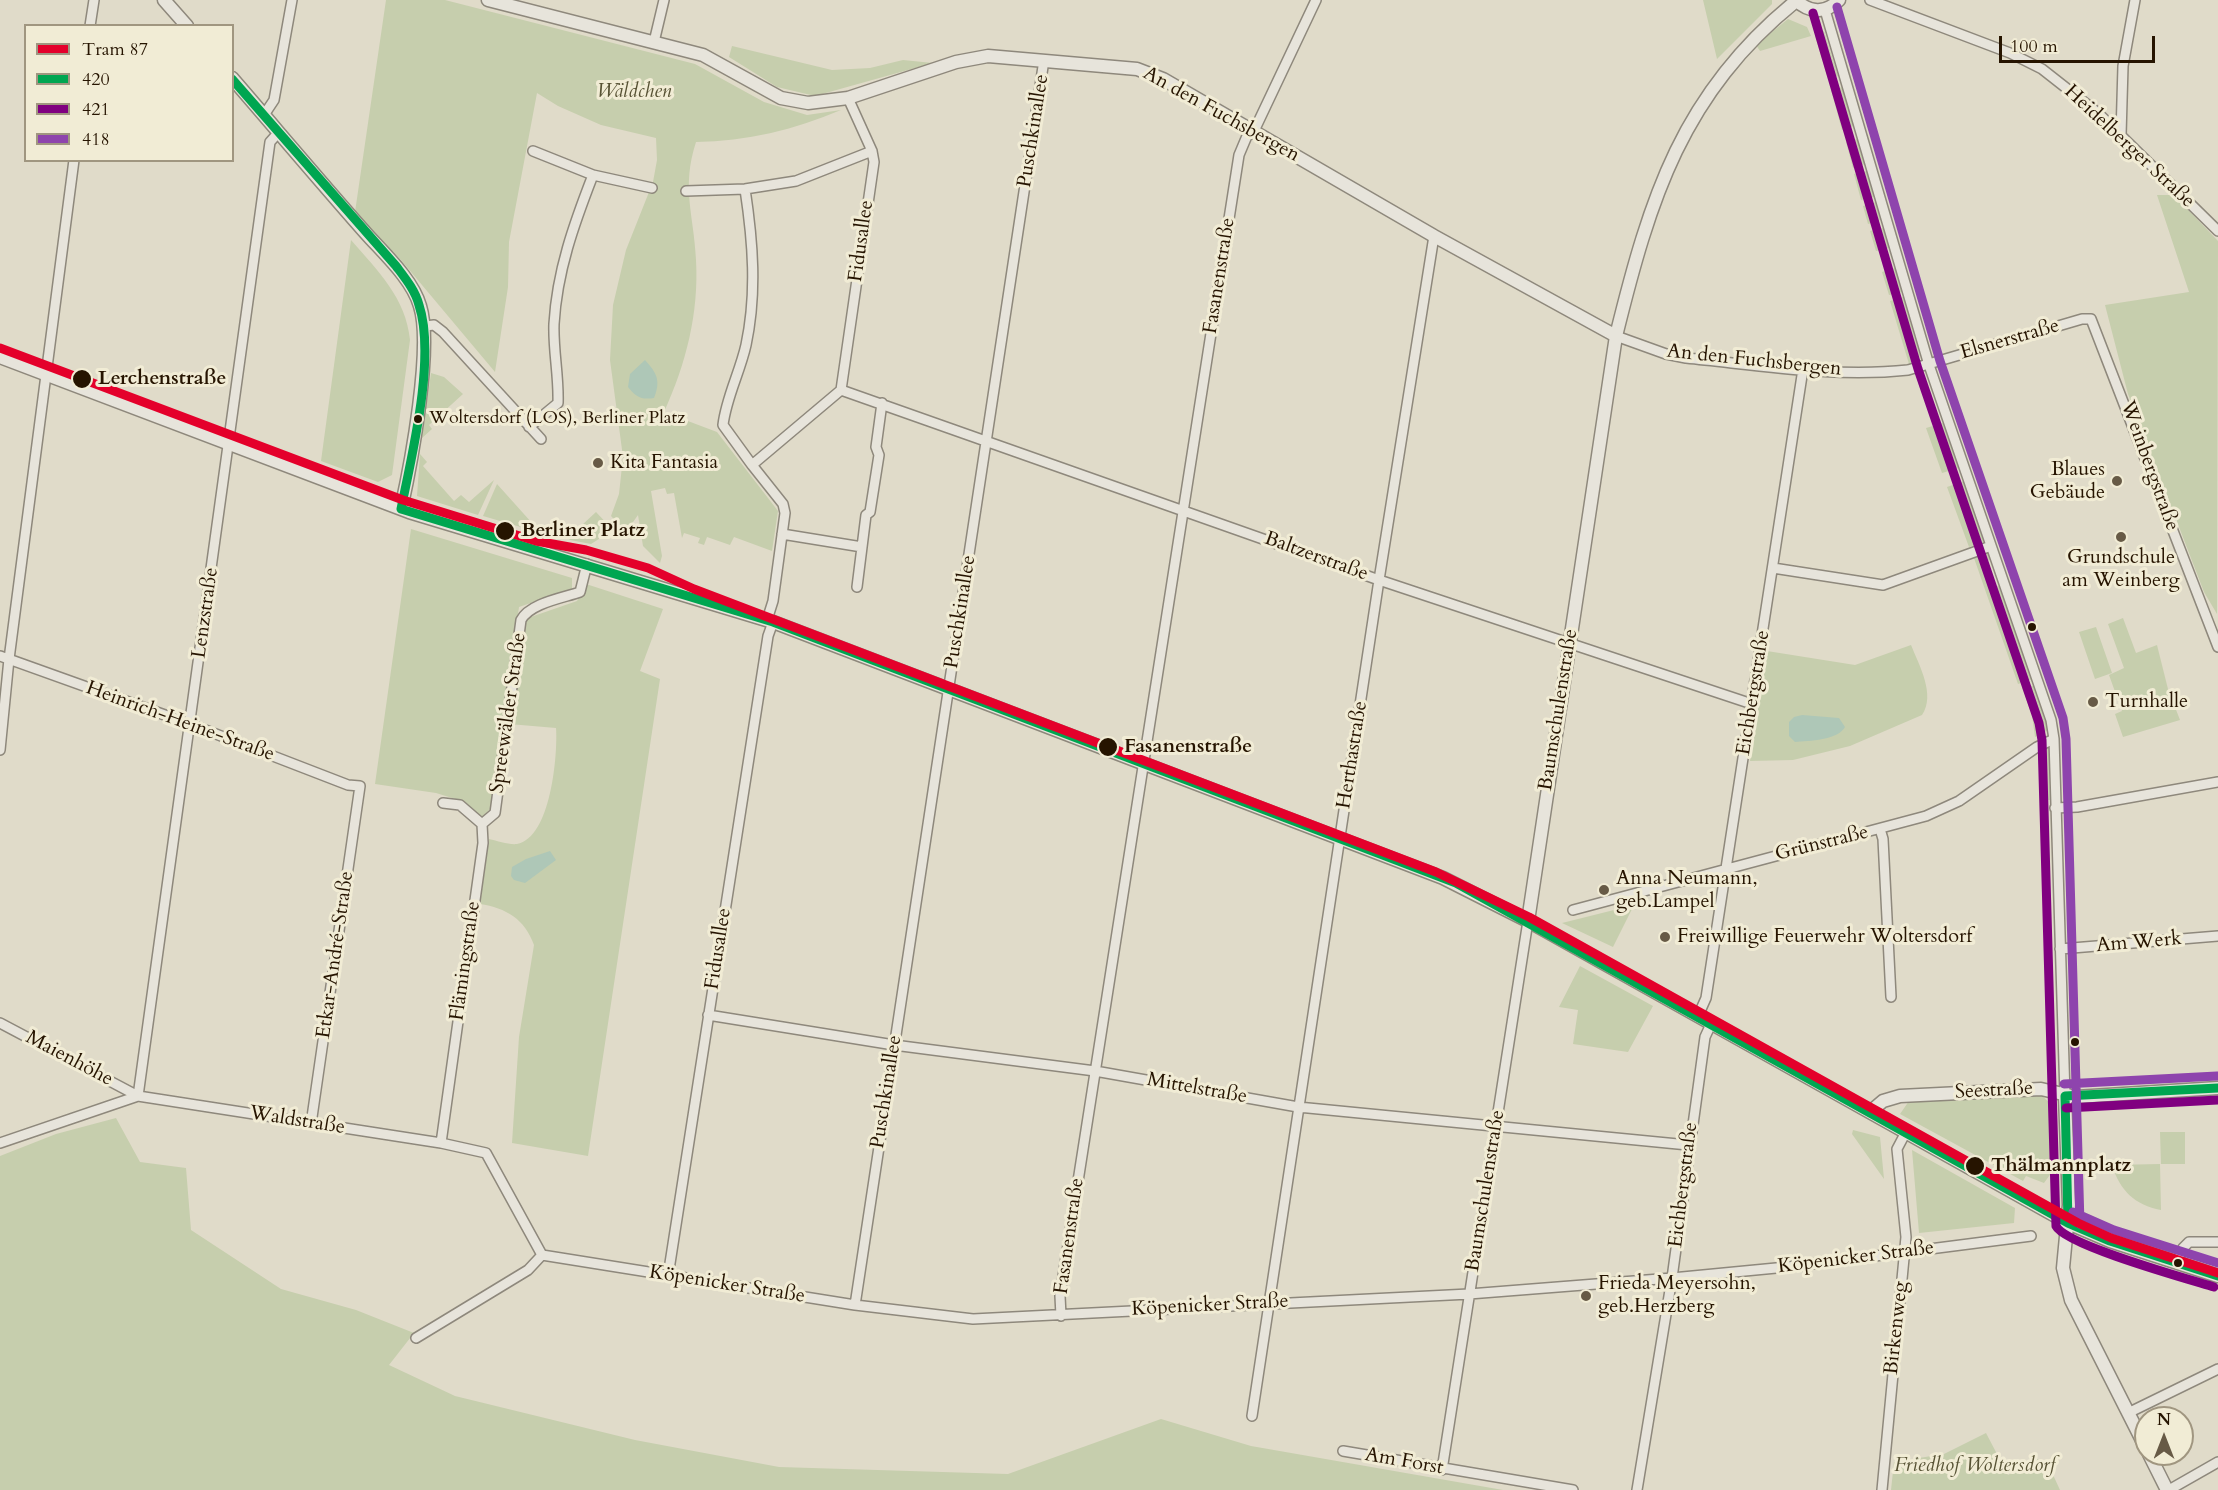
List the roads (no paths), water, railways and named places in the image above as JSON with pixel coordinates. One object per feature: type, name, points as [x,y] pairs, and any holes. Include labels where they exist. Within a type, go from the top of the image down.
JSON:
[{"type":"street","points":[[90,24],[94,0]]},
{"type":"street","points":[[164,0],[185,24]]},
{"type":"street","points":[[264,115],[274,100],[292,0]]},
{"type":"street","name":"An den Fuchsbergen","points":[[489,0],[703,55],[781,98],[808,103],[848,98],[956,62],[988,57],[1137,69],[1163,79],[1434,236],[1616,336],[1658,352],[1686,358],[1803,369],[1890,372],[1929,365]]},
{"type":"street","points":[[654,42],[664,0]]},
{"type":"street","name":"Fasanenstraße","points":[[1061,1316],[1060,1296],[1239,155],[1247,136],[1254,131],[1316,0]]},
{"type":"street","points":[[1796,0],[1809,10],[1825,10],[1839,0]]},
{"type":"street","name":"Baumschulenstraße","points":[[1442,1470],[1616,336],[1636,256],[1650,212],[1691,122],[1706,96],[1736,57],[1796,0]]},
{"type":"street","name":"Heidelberger Straße","points":[[1870,0],[2010,53],[2042,69],[2072,91],[2121,135],[2218,231]]},
{"type":"street","points":[[2121,135],[2123,66],[2135,0]]},
{"type":"street","points":[[1825,10],[1929,365],[2044,699],[2054,739],[2068,1223],[2064,1278],[2071,1300],[2134,1425]]},
{"type":"street","name":"Puschkinallee","points":[[855,1305],[1044,60]]},
{"type":"street","points":[[234,80],[413,290],[420,304],[425,326],[422,373],[401,509]]},
{"type":"street","name":"Fidusallee","points":[[841,390],[874,162],[872,151],[848,98]]},
{"type":"street","name":"Lenzstraße","points":[[138,1096],[270,146],[279,132]]},
{"type":"street","points":[[532,151],[593,176],[652,189]]},
{"type":"street","points":[[687,191],[746,189],[796,181],[872,151]]},
{"type":"street","points":[[0,750],[4,658],[48,375],[74,162]]},
{"type":"street","points":[[529,427],[558,403],[554,354],[558,285],[570,234],[593,176]]},
{"type":"street","name":"Fidusallee","points":[[668,1276],[782,534],[783,504],[723,425],[737,381],[752,311],[754,264],[746,189]]},
{"type":"street","name":"Herthastraße","points":[[1252,1416],[1379,580],[1434,236]]},
{"type":"street","name":"Elsnerstraße","points":[[1929,365],[2082,319],[2091,319]]},
{"type":"street","name":"Weinbergstraße","points":[[2091,319],[2218,647]]},
{"type":"street","points":[[425,326],[434,325],[443,332],[541,439]]},
{"type":"street","points":[[0,357],[401,509],[770,621],[1456,883],[1711,1024],[1874,1108],[1906,1132],[2068,1223],[2218,1276]]},
{"type":"street","name":"Eichbergstraße","points":[[1698,1016],[1706,998],[1803,369]]},
{"type":"street","points":[[752,465],[841,390],[882,403],[876,447],[879,454],[857,587]]},
{"type":"street","name":"Baltzerstraße","points":[[882,403],[1379,580],[1752,704]]},
{"type":"street","points":[[782,534],[862,547]]},
{"type":"street","points":[[1773,568],[1883,585],[1991,546]]},
{"type":"street","name":"Spreewälder Straße","points":[[482,824],[495,813],[521,620],[525,612],[532,608],[580,592],[587,564]]},
{"type":"street","name":"Heinrich-Heine-Straße","points":[[4,658],[190,724],[348,785],[360,786]]},
{"type":"street","name":"Grünstraße","points":[[1573,910],[1926,816],[1959,801],[2037,747],[2054,739]]},
{"type":"street","points":[[2055,808],[2077,807],[2218,782]]},
{"type":"street","name":"Etkar-André-Straße","points":[[311,1124],[360,786]]},
{"type":"street","points":[[443,803],[460,805],[482,824]]},
{"type":"street","name":"Flämingstraße","points":[[441,1143],[483,843],[482,824]]},
{"type":"street","points":[[1880,829],[1883,839],[1891,997]]},
{"type":"street","name":"Am Werk","points":[[2060,950],[2218,936]]},
{"type":"street","name":"Mittelstraße","points":[[708,1015],[894,1045],[1095,1071],[1298,1107],[1688,1145]]},
{"type":"street","name":"Maienhöhe","points":[[0,1023],[138,1096]]},
{"type":"street","name":"Eichbergstraße","points":[[1637,1490],[1672,1278],[1688,1145],[1706,1033],[1711,1024]]},
{"type":"street","name":"Seestraße","points":[[1874,1108],[1900,1096],[2028,1089],[2046,1090],[2065,1096],[2218,1088]]},
{"type":"street","name":"Waldstraße","points":[[0,1143],[138,1096],[441,1143],[486,1154],[542,1255]]},
{"type":"street","name":"Birkenweg","points":[[1882,1490],[1906,1238],[1898,1149],[1906,1132]]},
{"type":"street","name":"Köpenicker Straße","points":[[542,1255],[855,1305],[964,1319],[1061,1316],[1269,1302],[1470,1294],[1672,1278],[2031,1236]]},
{"type":"street","points":[[2177,1263],[2183,1248],[2189,1242],[2218,1242]]},
{"type":"street","points":[[416,1338],[528,1270],[542,1255]]},
{"type":"street","points":[[2128,1413],[2218,1369]]},
{"type":"street","name":"Am Forst","points":[[1343,1451],[1442,1470],[1573,1490]]},
{"type":"street","points":[[2155,1466],[2168,1490],[2218,1462]]},
{"type":"tram line","name":"87","points":[[0,348],[403,500],[536,541],[586,550],[648,568],[694,589],[1436,872],[1529,917],[2078,1223],[2111,1238],[2218,1273]]},
{"type":"place","name":"Lerchenstraße","points":[[82,379]]},
{"type":"place","name":"Woltersdorf (LOS), Berliner Platz","points":[[418,419]]},
{"type":"place","name":"Kita Fantasia","points":[[598,463]]},
{"type":"place","name":"Blaues Gebäude","points":[[2117,481]]},
{"type":"place","name":"Berliner Platz","points":[[505,531]]},
{"type":"place","name":"Grundschule am Weinberg","points":[[2121,537]]},
{"type":"place","name":"Turnhalle","points":[[2093,702]]},
{"type":"place","name":"Fasanenstraße","points":[[1108,747]]},
{"type":"place","name":"Anna Neumann, geb.Lampel","points":[[1604,890]]},
{"type":"place","name":"Freiwillige Feuerwehr Woltersdorf","points":[[1665,937]]},
{"type":"place","name":"Thälmannplatz","points":[[1975,1166]]},
{"type":"place","name":"Frieda Meyersohn, geb.Herzberg","points":[[1586,1296]]},
{"type":"park label","name":"Wäldchen","points":[[634,92]]},
{"type":"park label","name":"Friedhof Woltersdorf","points":[[1975,1466]]}]
